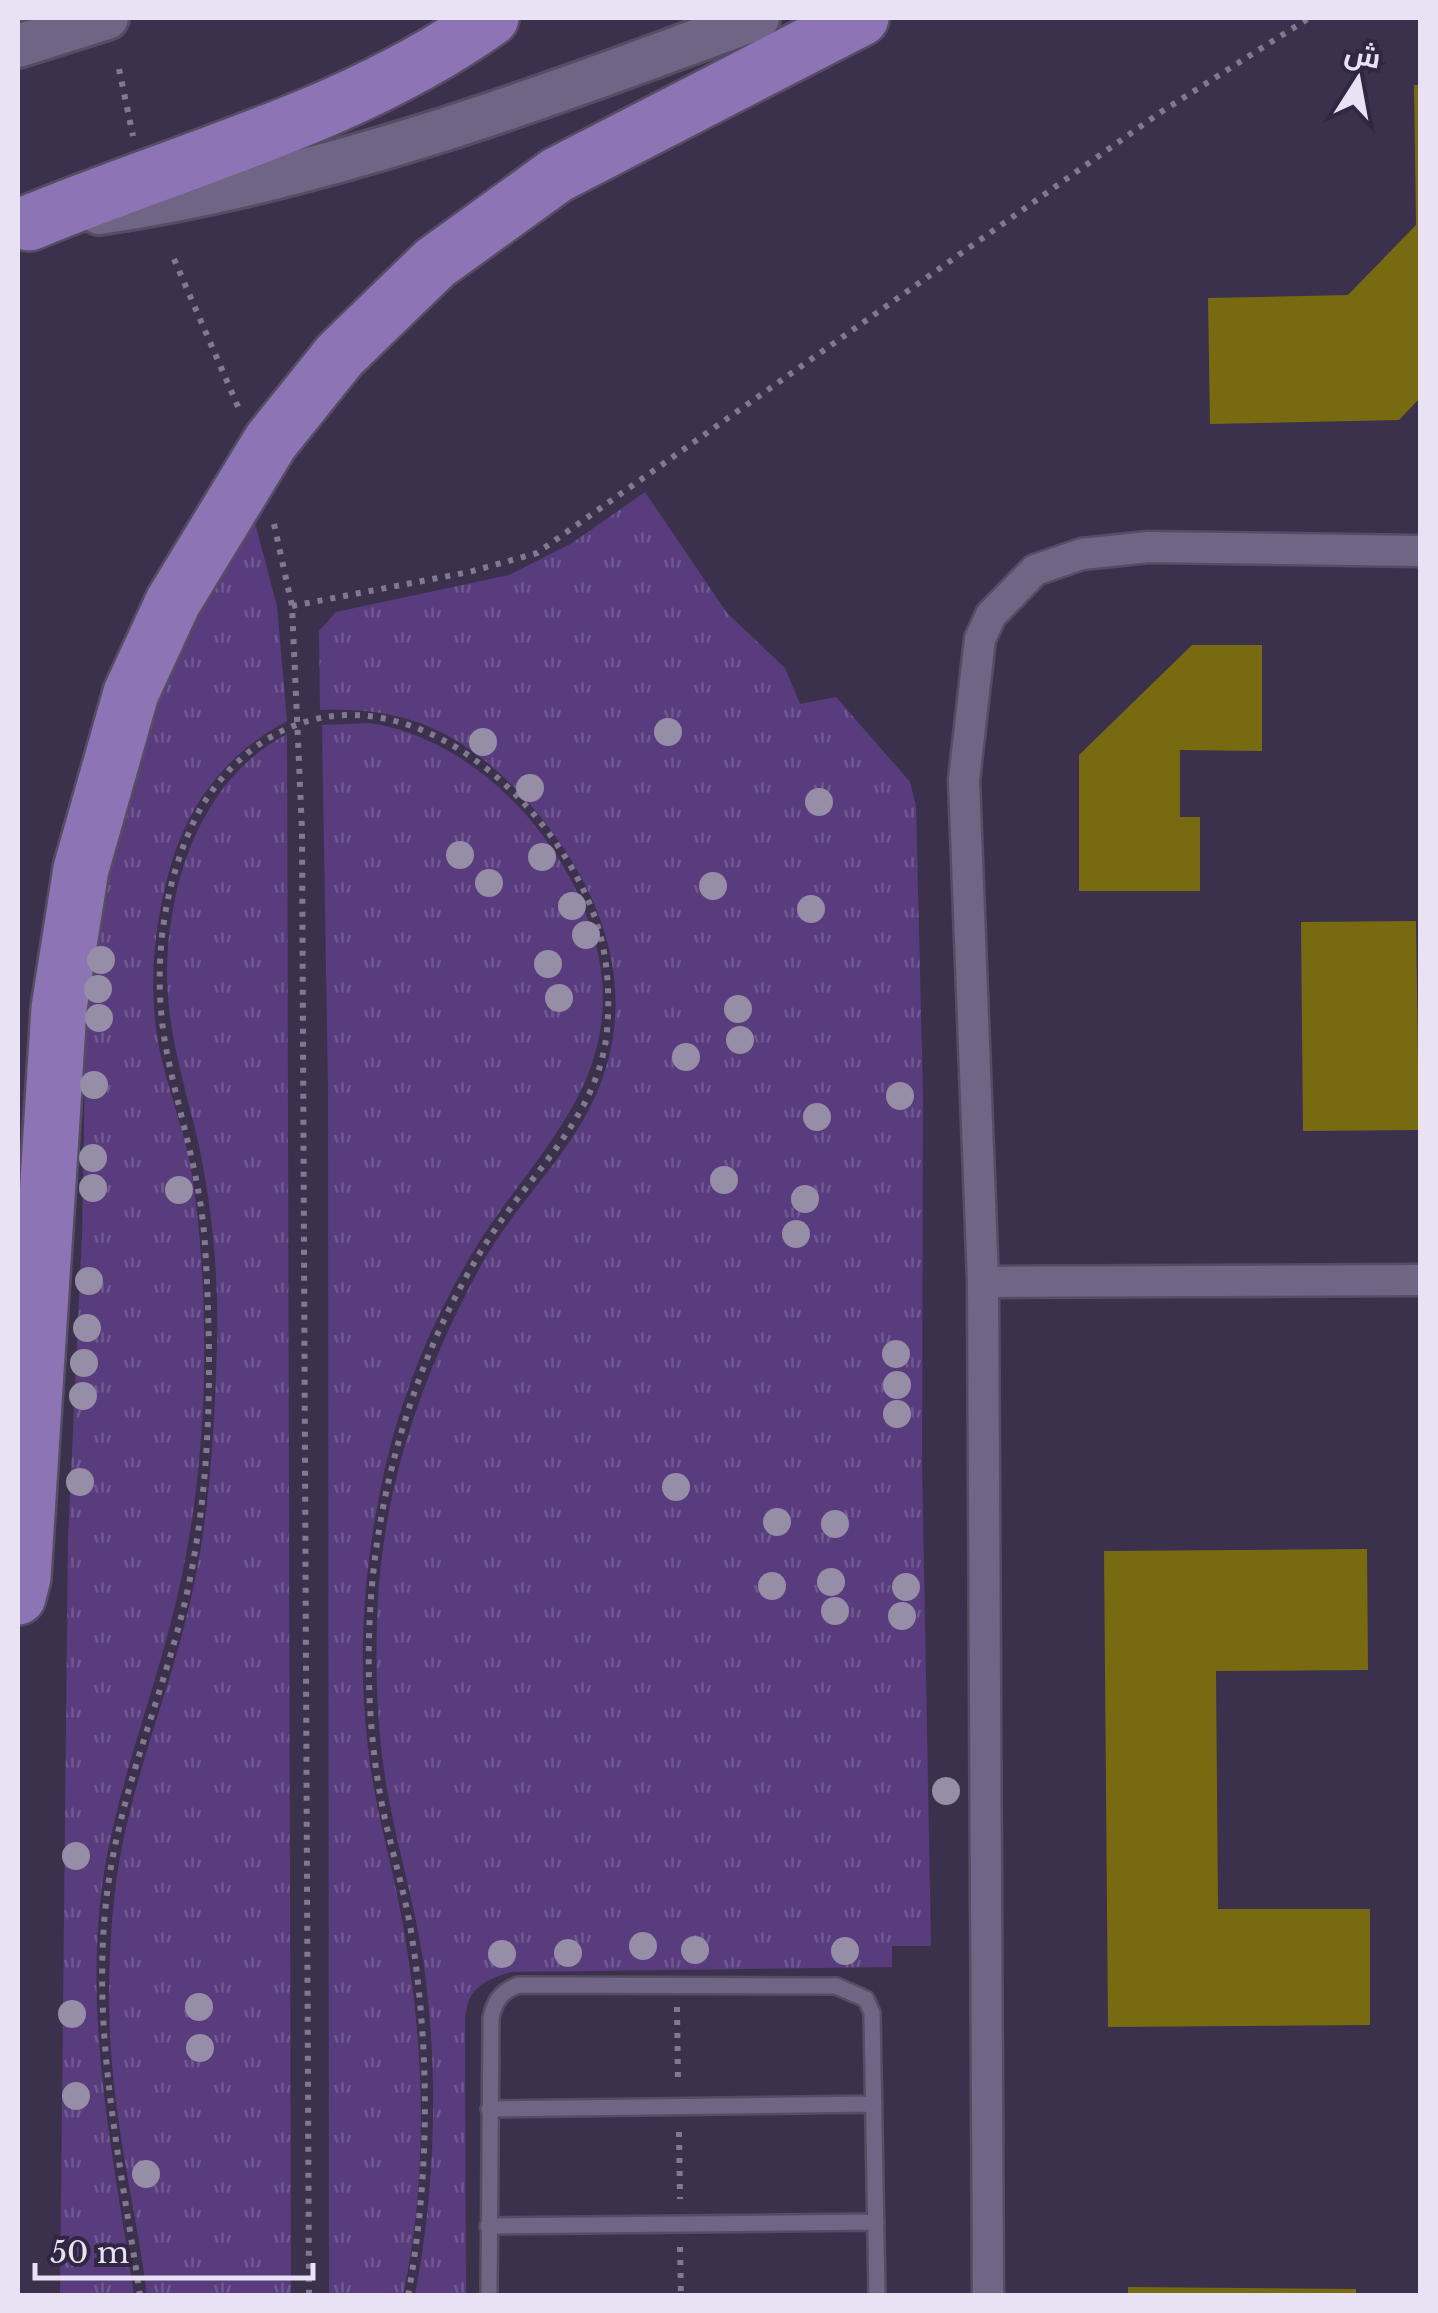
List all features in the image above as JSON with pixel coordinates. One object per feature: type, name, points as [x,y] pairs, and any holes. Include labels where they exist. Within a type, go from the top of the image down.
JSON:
[{"type":"highway","points":[[23,224],[344,103],[438,54],[492,18]]},
{"type":"highway","points":[[18,1597],[23,1577],[58,1008],[81,868],[131,693],[173,602],[271,441],[340,355],[435,263],[556,175],[861,18]]},
{"type":"main road","points":[[18,46],[107,18]]},
{"type":"main road","points":[[23,224],[143,207],[368,152],[758,18]]},
{"type":"street","points":[[988,2296],[983,1282],[964,780],[975,660],[991,614],[1035,570],[1082,554],[1148,547],[1420,551]]},
{"type":"street","points":[[983,1282],[1420,1280]]},
{"type":"lane","points":[[490,2296],[491,2018],[504,1991],[518,1985],[676,1985],[850,1989],[866,1999],[872,2013],[878,2296]]},
{"type":"lane","points":[[489,2110],[874,2104]]},
{"type":"lane","points":[[488,2226],[876,2222]]},
{"type":"path","points":[[292,606],[469,572],[537,553],[1161,112],[1309,18]]},
{"type":"path","points":[[119,69],[136,146]]},
{"type":"path","points":[[174,259],[242,419]]},
{"type":"path","points":[[274,522],[292,606],[299,723],[310,2296]]},
{"type":"path","points":[[140,2296],[105,2066],[103,1940],[114,1852],[138,1746],[186,1596],[201,1513],[210,1375],[202,1200],[162,1027],[162,944],[172,882],[196,818],[210,793],[252,749],[299,723],[351,715],[414,725],[487,769],[526,809],[573,871],[600,932],[607,969],[606,1040],[586,1100],[573,1125],[488,1240],[436,1341],[401,1434],[379,1533],[371,1592],[371,1712],[380,1794],[410,1924],[424,2065],[423,2181],[408,2296]]},
{"type":"path","points":[[676,1985],[681,2296]]},
{"type":"green space","points":[[645,492],[727,613],[785,668],[800,704],[836,697],[910,782],[916,806],[923,1096],[922,1462],[931,1946],[892,1946],[892,1967],[511,1972],[484,1983],[469,2001],[465,2020],[466,2295],[415,2295],[431,2170],[433,2085],[423,1959],[383,1765],[377,1694],[382,1554],[410,1428],[441,1347],[489,1251],[574,1135],[597,1092],[611,1048],[616,1005],[612,962],[600,920],[558,839],[505,779],[460,742],[436,729],[383,713],[320,710],[319,631],[336,612],[509,575],[572,543]]},
{"type":"green space","points":[[255,523],[277,606],[287,721],[263,735],[223,770],[193,812],[172,861],[155,949],[157,1031],[190,1163],[197,1216],[204,1377],[198,1470],[185,1562],[115,1818],[97,1938],[104,2092],[134,2295],[60,2296],[68,1538],[82,1236],[87,963],[133,755],[219,563]]},
{"type":"green space","points":[[369,723],[411,734],[451,752],[488,778],[522,810],[551,846],[574,886],[591,928],[601,970],[602,1014],[595,1053],[581,1090],[562,1124],[492,1222],[442,1309],[407,1391],[383,1477],[364,1611],[363,1680],[375,1796],[412,1981],[420,2071],[420,2162],[403,2295],[329,2296],[328,1088],[322,725]]},
{"type":"green space","points":[[287,734],[291,2295],[147,2295],[113,2076],[109,1996],[112,1917],[127,1822],[176,1656],[200,1555],[212,1451],[217,1348],[210,1210],[170,1018],[169,935],[188,853],[211,806],[244,765]]},
{"type":"building","points":[[1414,85],[1420,85],[1420,398],[1399,420],[1210,424],[1208,298],[1348,295],[1416,225]]},
{"type":"building","points":[[1192,645],[1262,645],[1262,751],[1180,750],[1180,817],[1200,817],[1200,891],[1079,891],[1079,755]]},
{"type":"building","points":[[1416,921],[1419,1130],[1303,1131],[1301,922]]},
{"type":"building","points":[[1367,1549],[1368,1670],[1216,1671],[1218,1909],[1370,1909],[1370,2025],[1108,2027],[1104,1551]]},
{"type":"building","points":[[1128,2287],[1356,2289],[1356,2296],[1128,2296]]}]
